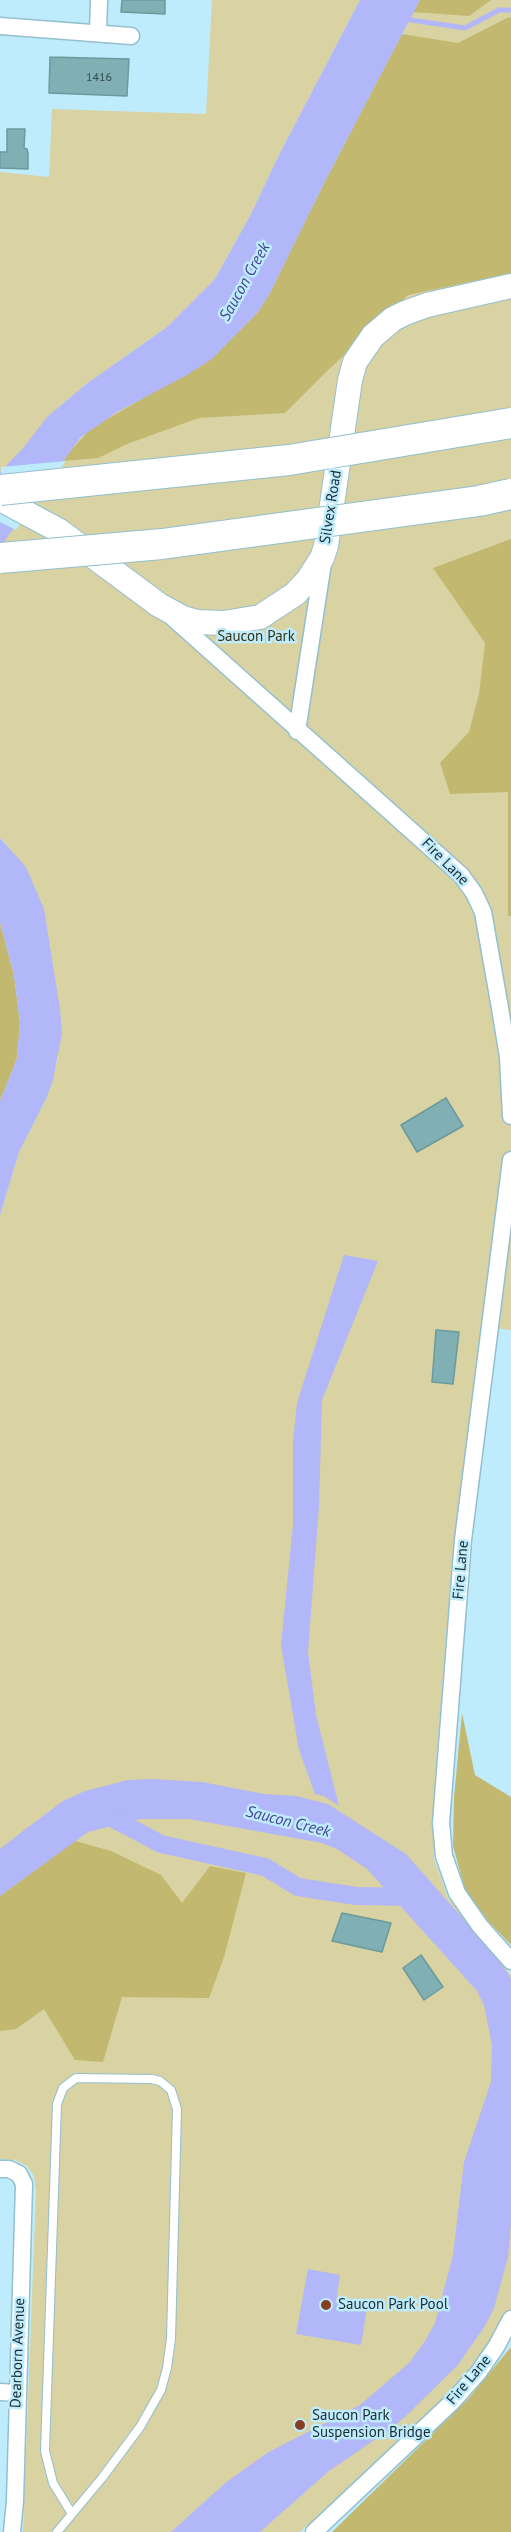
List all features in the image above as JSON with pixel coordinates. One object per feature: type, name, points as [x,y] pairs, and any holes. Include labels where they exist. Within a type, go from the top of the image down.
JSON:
[{"type":"highway","points":[[0,490],[290,460],[511,423]]},
{"type":"highway","points":[[0,558],[162,544],[479,501],[511,494]]},
{"type":"street","points":[[98,33],[99,0]]},
{"type":"street","points":[[0,26],[131,36]]},
{"type":"street","name":"Silvex Road","points":[[0,499],[40,520],[159,605],[183,618],[203,622],[237,622],[260,617],[284,603],[308,580],[316,569],[326,546],[350,380],[355,362],[363,348],[385,325],[405,313],[426,305],[511,286]]},
{"type":"street","points":[[297,731],[326,546]]},
{"type":"street","name":"Fire Lane","points":[[159,605],[297,731],[461,875],[474,893],[483,912],[500,1008],[508,1057],[511,1116]]},
{"type":"street","name":"Fire Lane","points":[[511,1160],[463,1540],[441,1823],[444,1856],[458,1893],[480,1926],[511,1961]]},
{"type":"street","name":"Dearborn Avenue","points":[[0,2169],[9,2169],[19,2174],[24,2184],[8,2392],[15,2501],[12,2532]]},
{"type":"street","name":"Fire Lane","points":[[314,2532],[452,2402],[478,2373],[496,2347],[511,2319]]},
{"type":"lane","points":[[57,2532],[72,2514],[140,2427],[161,2390],[167,2368],[171,2338],[177,2109],[171,2090],[160,2081],[152,2079],[76,2078],[67,2084],[57,2104],[45,2444],[47,2466],[53,2483],[72,2514]]},
{"type":"green space","name":"Saucon Park","points":[[212,0],[360,0],[279,155],[250,216],[215,279],[167,327],[85,385],[47,417],[69,450],[90,429],[187,375],[212,358],[258,312],[420,0],[511,0],[511,1330],[484,1327],[454,1539],[436,1762],[434,1859],[448,1898],[511,1975],[511,2309],[484,2355],[459,2383],[300,2532],[23,2532],[36,2192],[34,2176],[27,2166],[15,2160],[0,2159],[0,1215],[19,1152],[46,1099],[58,1058],[56,984],[51,963],[7,845],[0,838],[0,172],[49,177],[52,109],[206,114]]},
{"type":"shaded area","points":[[420,0],[491,0],[469,16],[413,12]]},
{"type":"shaded area","points":[[511,18],[511,273],[408,295],[285,413],[199,418],[127,444],[98,458],[62,461],[90,429],[212,358],[258,312],[270,293],[325,181],[402,34],[458,43]]},
{"type":"shaded area","points":[[511,539],[511,916],[508,916],[508,792],[450,794],[440,763],[469,732],[479,694],[485,643],[433,568]]},
{"type":"shaded area","points":[[0,922],[14,975],[20,1023],[17,1059],[0,1101]]},
{"type":"shaded area","points":[[462,1713],[475,1775],[511,1797],[511,1945],[489,1922],[465,1890],[453,1846],[454,1797]]},
{"type":"shaded area","points":[[75,1841],[111,1851],[161,1875],[182,1903],[210,1866],[246,1873],[224,1957],[209,1998],[122,1997],[103,2062],[75,2060],[44,2009],[16,2029],[0,2031],[0,1896]]},
{"type":"shaded area","points":[[511,2347],[511,2532],[332,2532],[469,2398]]},
{"type":"water","name":"Saucon Creek","points":[[360,0],[420,0],[325,181],[270,293],[258,312],[212,359],[117,412],[81,437],[0,547],[0,472],[24,447],[47,417],[85,385],[167,327],[215,279],[250,216],[279,155]]},
{"type":"water","points":[[0,838],[26,867],[44,909],[62,1033],[53,1080],[19,1152],[0,1215],[0,1101],[17,1059],[20,1023],[14,975],[0,922]]},
{"type":"water","points":[[344,1255],[378,1261],[322,1400],[319,1506],[308,1652],[316,1715],[339,1806],[324,1796],[315,1794],[299,1750],[281,1645],[293,1525],[293,1442],[297,1403]]},
{"type":"water","name":"Saucon Creek","points":[[128,1780],[202,1782],[264,1794],[296,1796],[328,1804],[406,1854],[495,1955],[511,1978],[511,2223],[508,2257],[494,2308],[485,2326],[457,2366],[408,2414],[392,2428],[329,2471],[260,2532],[171,2532],[224,2484],[267,2453],[360,2405],[409,2363],[425,2341],[435,2323],[453,2255],[464,2162],[491,2082],[492,2045],[484,2005],[477,1991],[367,1869],[337,1849],[322,1843],[189,1819],[139,1819],[88,1832],[0,1896],[0,1849],[23,1831],[63,1801],[85,1791]]},
{"type":"water","name":"Saucon Park Pool","points":[[308,2269],[340,2275],[336,2302],[367,2308],[361,2345],[296,2334]]},
{"type":"pier","points":[[66,461],[16,530],[0,522],[1,467]]},
{"type":"building","points":[[122,0],[165,0],[165,14],[121,12]]},
{"type":"building","points":[[50,57],[129,59],[127,96],[49,93]]},
{"type":"building","points":[[7,129],[25,129],[24,148],[27,149],[28,154],[28,169],[0,168],[0,152],[7,152]]},
{"type":"building","points":[[446,1098],[463,1126],[417,1152],[401,1125]]},
{"type":"building","points":[[436,1330],[459,1332],[453,1384],[432,1382]]},
{"type":"building","points":[[342,1913],[391,1923],[382,1952],[332,1941]]},
{"type":"building","points":[[421,1955],[443,1987],[424,2000],[403,1968]]},
{"type":"waterway","points":[[404,19],[465,28],[499,10],[511,10]]},
{"type":"waterway","points":[[100,1817],[110,1817],[161,1844],[265,1867],[298,1887],[356,1896],[416,1897]]},
{"type":"place","name":"Saucon Park Pool","points":[[326,2305]]},
{"type":"place","name":"Saucon Park Suspension Bridge","points":[[300,2425]]}]
